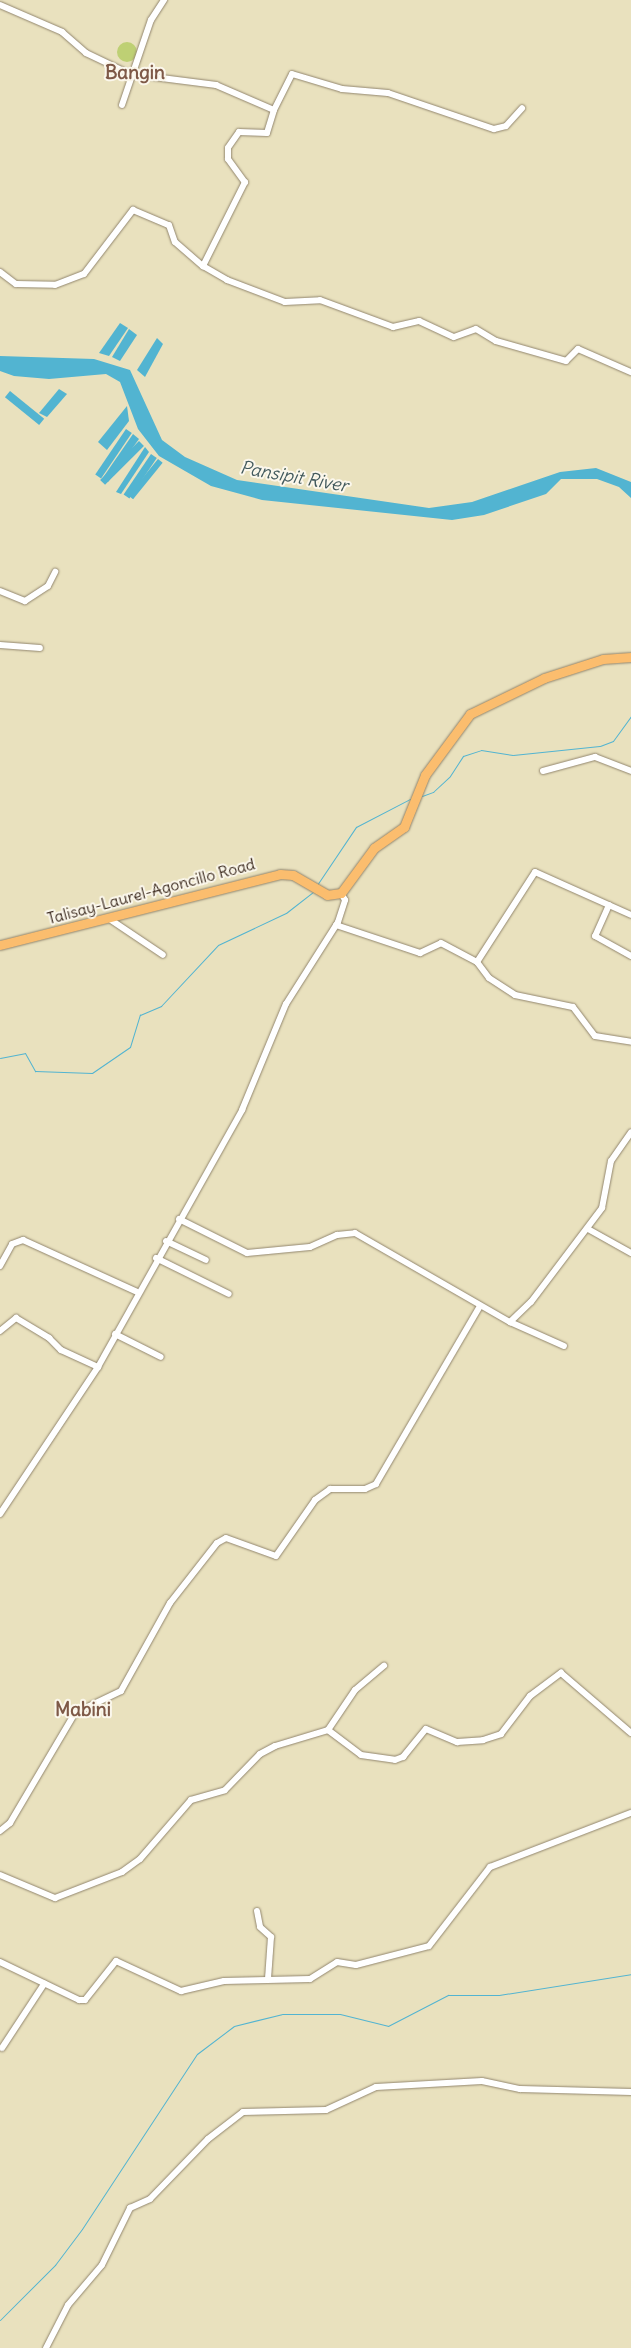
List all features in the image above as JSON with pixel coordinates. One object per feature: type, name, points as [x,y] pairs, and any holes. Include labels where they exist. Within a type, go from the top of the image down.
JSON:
[{"type":"main road","points":[[341,893],[374,848],[404,827],[425,775],[470,714],[544,678],[603,659],[631,657]]},
{"type":"main road","name":"Talisay-Laurel-Agoncillo Road","points":[[0,945],[280,874],[308,884],[322,893],[341,893]]},
{"type":"street","points":[[122,105],[135,74],[150,20],[164,0]]},
{"type":"street","points":[[0,5],[62,32],[86,53],[135,74],[216,85],[274,110]]},
{"type":"street","points":[[203,266],[245,182],[228,159],[228,148],[240,132],[267,133],[274,110],[292,74],[342,89],[388,93],[494,129],[506,126],[522,108]]},
{"type":"street","points":[[0,272],[16,284],[46,285],[84,274],[133,210],[169,225],[175,242],[203,266],[285,302],[320,300],[393,327],[419,321],[454,337],[476,329],[496,341],[566,361],[578,349],[631,372]]},
{"type":"street","points":[[0,591],[25,601],[48,586],[55,572]]},
{"type":"street","points":[[0,645],[40,648]]},
{"type":"street","points":[[543,771],[595,757],[631,771]]},
{"type":"street","points":[[477,962],[536,872],[631,915]]},
{"type":"street","points":[[0,1514],[98,1367],[156,1258],[242,1110],[286,1004],[336,925],[343,909],[341,893]]},
{"type":"street","points":[[610,905],[595,936],[631,956]]},
{"type":"street","points":[[108,918],[164,955]]},
{"type":"street","points":[[336,925],[420,953],[441,943],[477,962],[489,978],[515,995],[573,1007],[595,1036],[631,1042]]},
{"type":"street","points":[[510,1322],[588,1229],[607,1196],[611,1161],[631,1132]]},
{"type":"street","points":[[179,1219],[247,1253],[310,1247],[337,1235],[356,1233],[479,1308],[564,1346]]},
{"type":"street","points":[[588,1229],[631,1253]]},
{"type":"street","points":[[0,1266],[12,1244],[23,1240],[137,1292]]},
{"type":"street","points":[[166,1241],[206,1260]]},
{"type":"street","points":[[156,1258],[229,1294]]},
{"type":"street","points":[[0,1830],[10,1823],[60,1731],[75,1713],[121,1691],[170,1603],[217,1544],[226,1538],[276,1556],[315,1500],[330,1489],[365,1489],[376,1484],[479,1308]]},
{"type":"street","points":[[0,1331],[16,1318],[49,1338],[60,1350],[98,1367]]},
{"type":"street","points":[[115,1334],[161,1357]]},
{"type":"street","points":[[0,1875],[55,1898],[91,1887],[140,1859],[191,1800],[225,1790],[260,1754],[275,1746],[328,1730],[354,1690],[384,1666]]},
{"type":"street","points":[[328,1730],[361,1755],[397,1761],[426,1729],[457,1742],[483,1740],[501,1734],[530,1696],[561,1673],[631,1733]]},
{"type":"street","points":[[0,1962],[44,1984],[85,2000],[116,1961],[181,1991],[224,1981],[310,1979],[337,1962],[356,1965],[429,1946],[490,1867],[631,1813]]},
{"type":"street","points":[[257,1911],[260,1927],[271,1937],[268,1979]]},
{"type":"street","points":[[2,2048],[44,1984]]},
{"type":"street","points":[[46,2348],[68,2305],[102,2265],[130,2208],[150,2199],[208,2139],[243,2112],[299,2114],[326,2110],[376,2087],[482,2081],[529,2090],[631,2092]]},
{"type":"green space","points":[[127,42],[134,45],[137,52],[134,59],[127,62],[120,59],[117,52],[120,45]]},
{"type":"water","points":[[120,323],[128,328],[109,356],[99,353]]},
{"type":"water","points":[[129,329],[137,335],[120,361],[112,357]]},
{"type":"water","points":[[157,338],[163,344],[145,377],[137,370]]},
{"type":"water","points":[[0,356],[94,359],[130,370],[162,440],[185,457],[237,480],[429,508],[472,502],[560,472],[596,468],[631,482],[631,498],[619,487],[597,479],[561,479],[546,494],[484,515],[452,520],[262,500],[211,486],[159,456],[138,429],[120,382],[106,374],[49,379],[14,376],[0,371]]},
{"type":"water","points":[[59,389],[67,394],[47,417],[39,413]]},
{"type":"water","points":[[10,391],[44,419],[39,425],[5,397]]},
{"type":"water","points":[[127,406],[129,421],[107,450],[98,442]]},
{"type":"water","points":[[126,429],[132,433],[101,479],[95,475]]},
{"type":"water","points":[[133,434],[139,439],[108,482],[102,479]]},
{"type":"water","points":[[139,441],[144,446],[105,485],[100,480]]},
{"type":"water","points":[[145,447],[149,452],[121,494],[116,492]]},
{"type":"water","points":[[151,454],[157,458],[129,499],[124,495]]},
{"type":"water","points":[[158,459],[163,463],[133,499],[128,496]]},
{"type":"waterway","points":[[422,796],[433,792],[450,776],[463,756],[481,750],[513,755],[600,746],[613,741],[631,716]]},
{"type":"waterway","points":[[317,885],[356,827],[410,799]]},
{"type":"waterway","points":[[0,1058],[25,1053],[35,1071],[92,1073],[130,1047],[140,1015],[161,1006],[218,945],[286,913],[313,892]]},
{"type":"waterway","points":[[0,2320],[55,2265],[82,2229],[197,2054],[234,2026],[282,2014],[340,2014],[388,2026],[448,1995],[499,1995],[631,1974]]},
{"type":"district","name":"Bangin","points":[[135,73]]},
{"type":"district","name":"Mabini","points":[[83,1710]]},
{"type":"water label","name":"Pansipit River","points":[[294,477]]}]
